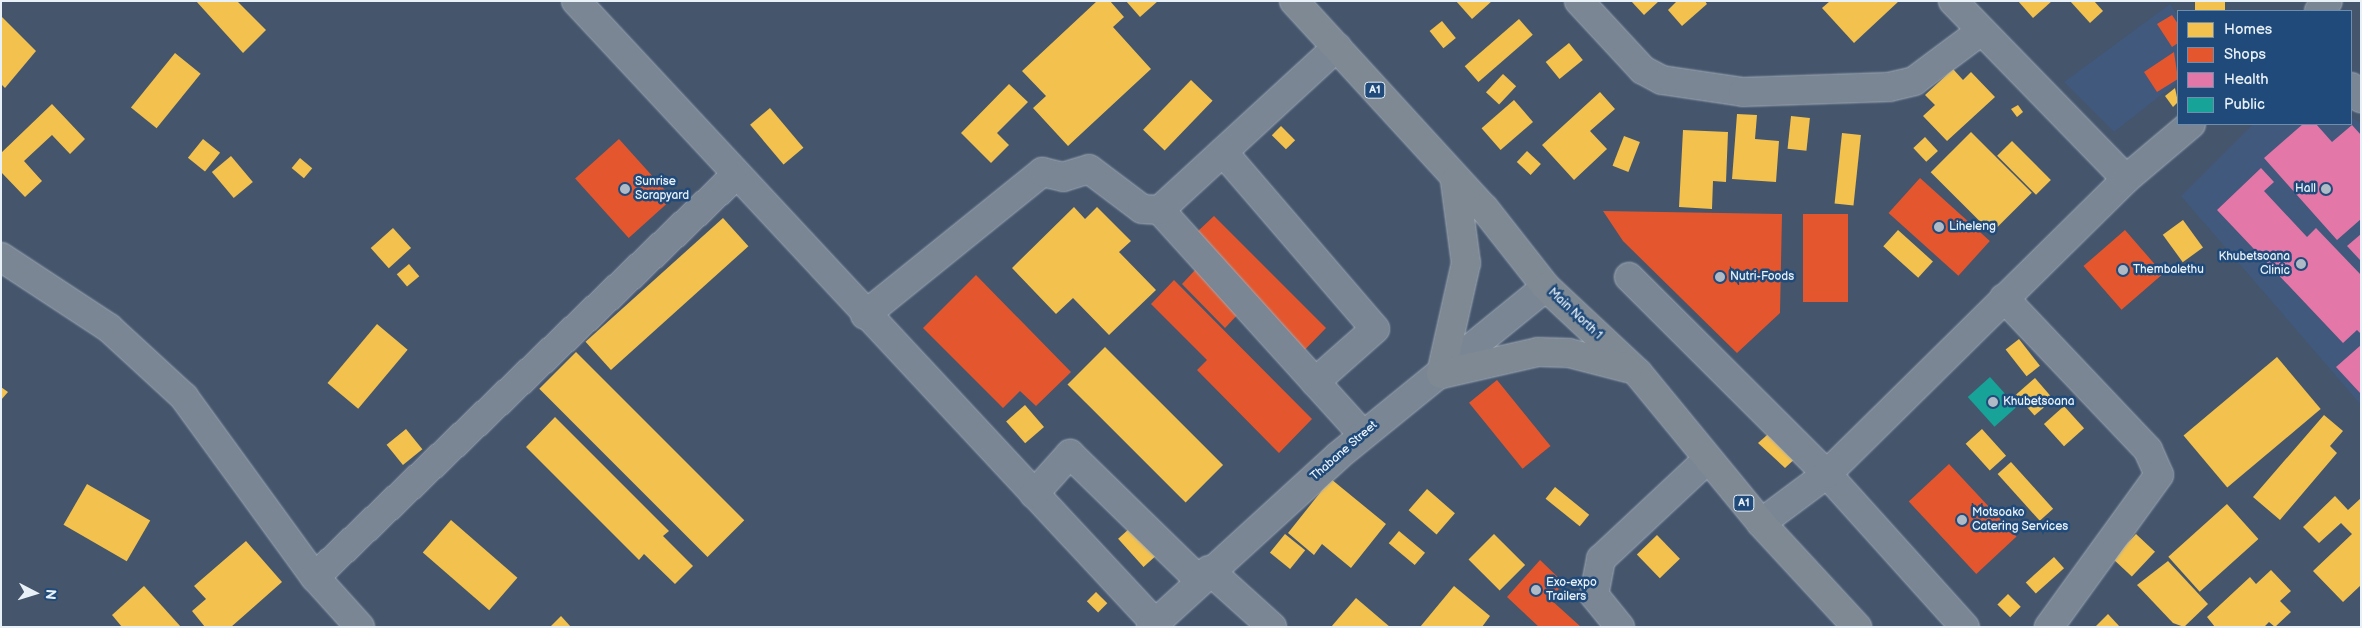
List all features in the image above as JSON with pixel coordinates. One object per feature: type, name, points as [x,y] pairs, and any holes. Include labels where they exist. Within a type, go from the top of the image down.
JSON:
[{"type":"main road","name":"Main North 1","points":[[1294,1],[1338,46],[1454,181],[1484,208],[1546,287],[1638,373],[1761,523],[1857,627]]},
{"type":"main road","points":[[1454,181],[1466,263],[1441,374],[1538,352],[1613,361],[1638,373]]},
{"type":"street","points":[[576,1],[735,176],[1034,494],[1153,625]]},
{"type":"street","points":[[1580,1],[1643,70],[1662,80],[1743,92],[1889,87],[1914,81],[1980,32]]},
{"type":"street","points":[[1953,1],[1980,32],[2126,179]]},
{"type":"street","points":[[1160,210],[1338,46]]},
{"type":"street","points":[[2352,88],[2361,98]]},
{"type":"street","points":[[1761,523],[1827,474],[2126,179],[2190,125]]},
{"type":"street","points":[[1223,152],[1375,329],[1316,382]]},
{"type":"street","points":[[866,315],[1042,172],[1063,176],[1089,169],[1142,209],[1160,210],[1363,434]]},
{"type":"street","points":[[315,577],[735,176]]},
{"type":"street","points":[[1,257],[109,328],[184,397],[315,577],[360,627]]},
{"type":"street","points":[[1628,277],[1827,474],[1965,627]]},
{"type":"street","name":"Thabane Street","points":[[1153,625],[1204,575],[1363,434],[1441,374],[1546,287]]},
{"type":"street","points":[[2004,298],[2148,450],[2159,475],[2049,627]]},
{"type":"street","points":[[1034,494],[1070,454],[1204,575],[1272,627]]},
{"type":"street","points":[[1620,627],[1594,595],[1601,559],[1708,459]]},
{"type":"shaded area","points":[[2170,4],[2177,14],[2177,83],[2114,132],[2064,82]]},
{"type":"shaded area","name":"Khubetsoana Clinic","points":[[2352,118],[2361,123],[2361,405],[2181,196],[2252,125],[2352,125]]},
{"type":"building: Homes","points":[[196,1],[237,1],[266,30],[243,53]]},
{"type":"building: Homes","points":[[1097,1],[1110,1],[1124,17],[1113,27],[1151,69],[1068,146],[1033,108],[1046,96],[1022,71]]},
{"type":"building: Homes","points":[[1126,1],[1158,1],[1140,17]]},
{"type":"building: Homes","points":[[1456,1],[1492,1],[1472,19]]},
{"type":"building: Homes","points":[[1631,1],[1659,1],[1644,15]]},
{"type":"building: Homes","points":[[1677,1],[1705,1],[1707,4],[1682,26],[1668,10]]},
{"type":"building: Homes","points":[[1830,1],[1899,1],[1854,43],[1822,8]]},
{"type":"building: Homes","points":[[2018,1],[2052,1],[2033,18]]},
{"type":"building: Homes","points":[[2070,1],[2094,1],[2103,11],[2090,23]]},
{"type":"building: Homes","points":[[2195,1],[2225,1],[2225,10],[2195,10]]},
{"type":"building: Homes","points":[[1,16],[36,51],[5,88],[1,84]]},
{"type":"building: Homes","points":[[1519,19],[1533,35],[1478,82],[1465,66]]},
{"type":"building: Homes","points":[[1442,21],[1456,38],[1443,48],[1430,31]]},
{"type":"building: Homes","points":[[1569,43],[1583,60],[1560,79],[1546,62]]},
{"type":"building: Homes","points":[[175,53],[201,74],[157,128],[131,107]]},
{"type":"building: Homes","points":[[1953,69],[1963,80],[1971,72],[1995,97],[1947,141],[1923,116],[1935,105],[1925,95]]},
{"type":"building: Homes","points":[[1503,74],[1516,86],[1499,105],[1486,92]]},
{"type":"building: Homes","points":[[1191,80],[1213,101],[1165,150],[1143,130]]},
{"type":"building: Homes","points":[[1009,84],[1028,102],[997,133],[1009,145],[991,163],[961,133]]},
{"type":"building: Homes","points":[[2175,88],[2177,103],[2173,107],[2165,96]]},
{"type":"building: Homes","points":[[1600,92],[1615,109],[1590,131],[1607,149],[1574,180],[1542,145]]},
{"type":"building: Homes","points":[[1514,100],[1533,122],[1501,150],[1482,128]]},
{"type":"building: Homes","points":[[52,104],[85,139],[70,154],[52,135],[24,161],[42,181],[25,197],[1,172],[1,153]]},
{"type":"building: Homes","points":[[2018,105],[2023,112],[2017,117],[2011,109]]},
{"type":"building: Homes","points":[[770,108],[803,148],[784,165],[750,125]]},
{"type":"building: Homes","points":[[1737,114],[1757,115],[1755,139],[1779,141],[1776,182],[1732,179]]},
{"type":"building: Homes","points":[[1791,116],[1810,118],[1806,151],[1788,149]]},
{"type":"building: Homes","points":[[1281,126],[1295,140],[1286,149],[1272,135]]},
{"type":"building: Homes","points":[[1683,130],[1728,132],[1726,182],[1713,181],[1712,209],[1679,207]]},
{"type":"building: Homes","points":[[1971,132],[2032,193],[1992,233],[1931,172]]},
{"type":"building: Homes","points":[[1842,133],[1861,135],[1853,206],[1835,204]]},
{"type":"building: Homes","points":[[1624,136],[1640,142],[1628,172],[1613,166]]},
{"type":"building: Homes","points":[[1925,137],[1938,151],[1926,162],[1913,148]]},
{"type":"building: Homes","points":[[203,139],[220,153],[205,171],[188,158]]},
{"type":"building: Homes","points":[[2012,141],[2051,180],[2036,195],[1997,156]]},
{"type":"building: Homes","points":[[1527,151],[1541,164],[1531,175],[1517,162]]},
{"type":"building: Homes","points":[[231,156],[253,182],[234,198],[212,172]]},
{"type":"building: Homes","points":[[300,158],[312,168],[304,178],[292,168]]},
{"type":"building: Homes","points":[[1074,207],[1085,219],[1097,207],[1131,241],[1119,252],[1156,290],[1109,335],[1073,298],[1056,314],[1012,268]]},
{"type":"building: Homes","points":[[723,218],[748,246],[611,370],[586,342]]},
{"type":"building: Homes","points":[[2183,220],[2203,248],[2183,262],[2163,235]]},
{"type":"building: Homes","points":[[393,228],[411,248],[389,268],[371,248]]},
{"type":"building: Homes","points":[[1898,230],[1933,261],[1918,278],[1883,246]]},
{"type":"building: Homes","points":[[409,264],[419,276],[407,287],[397,274]]},
{"type":"building: Homes","points":[[377,324],[408,350],[358,409],[328,383]]},
{"type":"building: Homes","points":[[2019,339],[2040,366],[2027,376],[2006,349]]},
{"type":"building: Homes","points":[[1105,347],[1223,465],[1186,503],[1068,384]]},
{"type":"building: Homes","points":[[576,352],[744,520],[708,557],[539,389]]},
{"type":"building: Homes","points":[[2277,357],[2321,409],[2227,488],[2184,435]]},
{"type":"building: Homes","points":[[2035,378],[2053,399],[2035,416],[2016,394]]},
{"type":"building: Homes","points":[[1,387],[8,392],[1,400]]},
{"type":"building: Homes","points":[[1025,405],[1044,427],[1025,443],[1006,421]]},
{"type":"building: Homes","points":[[2064,406],[2084,428],[2064,446],[2044,424]]},
{"type":"building: Homes","points":[[2324,415],[2343,431],[2330,446],[2337,453],[2280,520],[2253,497]]},
{"type":"building: Homes","points":[[555,417],[669,531],[663,536],[693,566],[675,584],[644,554],[639,560],[526,447]]},
{"type":"building: Homes","points":[[1775,428],[1799,455],[1785,468],[1758,443]]},
{"type":"building: Homes","points":[[406,429],[422,449],[403,465],[387,445]]},
{"type":"building: Homes","points":[[1982,429],[2006,456],[1990,470],[1966,444]]},
{"type":"building: Homes","points":[[2011,462],[2053,509],[2040,521],[1998,474]]},
{"type":"building: Homes","points":[[1331,479],[1386,524],[1351,568],[1322,544],[1314,555],[1288,533]]},
{"type":"building: Homes","points":[[87,484],[150,520],[127,561],[64,525]]},
{"type":"building: Homes","points":[[1555,487],[1589,515],[1580,526],[1546,499]]},
{"type":"building: Homes","points":[[1427,489],[1455,513],[1437,534],[1409,510]]},
{"type":"building: Homes","points":[[2335,496],[2348,510],[2361,498],[2361,585],[2343,602],[2313,571],[2352,534],[2341,523],[2319,543],[2303,527]]},
{"type":"building: Homes","points":[[2227,504],[2258,539],[2200,592],[2168,557]]},
{"type":"building: Homes","points":[[451,520],[517,578],[489,610],[423,552]]},
{"type":"building: Homes","points":[[1130,528],[1155,556],[1144,567],[1118,539]]},
{"type":"building: Homes","points":[[1399,531],[1425,553],[1415,565],[1389,543]]},
{"type":"building: Homes","points":[[1285,534],[1305,550],[1290,569],[1270,553]]},
{"type":"building: Homes","points":[[1494,534],[1525,565],[1500,591],[1469,559]]},
{"type":"building: Homes","points":[[2136,534],[2155,552],[2132,577],[2113,559]]},
{"type":"building: Homes","points":[[1657,535],[1680,559],[1660,578],[1637,554]]},
{"type":"building: Homes","points":[[246,541],[282,582],[231,627],[205,627],[192,611],[206,599],[194,586]]},
{"type":"building: Homes","points":[[2054,557],[2064,568],[2036,594],[2026,582]]},
{"type":"building: Homes","points":[[2168,561],[2208,604],[2184,627],[2173,623],[2137,585]]},
{"type":"building: Homes","points":[[2271,570],[2291,591],[2280,601],[2291,612],[2275,627],[2269,622],[2264,627],[2215,627],[2207,617],[2250,577],[2256,584]]},
{"type":"building: Homes","points":[[144,586],[181,627],[122,627],[112,615]]},
{"type":"building: Homes","points":[[1454,586],[1490,616],[1482,627],[1420,627]]},
{"type":"building: Homes","points":[[1096,592],[1107,603],[1098,613],[1087,601]]},
{"type":"building: Homes","points":[[2008,594],[2021,607],[2010,617],[1997,605]]},
{"type":"building: Homes","points":[[1356,598],[1390,627],[1331,627]]},
{"type":"building: Homes","points":[[2108,614],[2120,627],[2095,627]]},
{"type":"building: Homes","points":[[561,616],[571,627],[550,627]]},
{"type":"building: Shops","points":[[2172,15],[2177,22],[2177,44],[2172,47],[2157,24]]},
{"type":"building: Shops","points":[[2174,52],[2177,80],[2157,92],[2144,72]]},
{"type":"building: Shops","name":"Sunrise Scrapyard","points":[[619,139],[673,198],[629,238],[575,178]]},
{"type":"building: Shops","name":"Liheleng","points":[[1920,178],[1990,241],[1958,276],[1889,213]]},
{"type":"building: Shops","name":"Nutri-Foods","points":[[1603,211],[1782,214],[1780,313],[1737,353],[1623,241]]},
{"type":"building: Shops","points":[[1803,214],[1848,214],[1848,302],[1803,302]]},
{"type":"building: Shops","points":[[1214,216],[1326,328],[1291,364],[1240,312],[1225,328],[1182,284],[1197,268],[1179,249]]},
{"type":"building: Shops","name":"Thembalethu","points":[[2125,230],[2163,274],[2122,310],[2083,266]]},
{"type":"building: Shops","points":[[976,275],[1071,372],[1036,406],[1020,391],[1003,408],[923,328]]},
{"type":"building: Shops","points":[[1174,280],[1312,419],[1279,453],[1197,370],[1207,360],[1151,304]]},
{"type":"building: Shops","points":[[1497,380],[1550,446],[1523,469],[1469,403]]},
{"type":"building: Shops","name":"Motsoako Catering Services","points":[[1949,464],[2017,536],[1976,574],[1909,502]]},
{"type":"building: Shops","name":"Exo-expo Trailers","points":[[1540,560],[1564,583],[1550,599],[1581,627],[1539,627],[1507,597]]},
{"type":"building: Health","name":"Hall","points":[[2302,125],[2317,125],[2332,142],[2352,125],[2361,135],[2361,219],[2337,240],[2264,158]]},
{"type":"building: Health","points":[[2261,168],[2274,182],[2264,191],[2307,237],[2316,228],[2361,275],[2361,334],[2357,330],[2343,343],[2217,210]]},
{"type":"building: Health","points":[[2361,234],[2361,261],[2347,246]]},
{"type":"building: Health","points":[[2361,345],[2361,394],[2336,367]]},
{"type":"building: Public","name":"Khubetsoana","points":[[1990,377],[2017,407],[1994,427],[1968,397]]},
{"type":"place","name":"Sunrise Scrapyard","points":[[625,189]]},
{"type":"place","name":"Hall","points":[[2326,189]]},
{"type":"place","name":"Liheleng","points":[[1939,227]]},
{"type":"place","name":"Khubetsoana Clinic","points":[[2301,264]]},
{"type":"place","name":"Thembalethu","points":[[2123,270]]},
{"type":"place","name":"Nutri-Foods","points":[[1720,277]]},
{"type":"place","name":"Khubetsoana","points":[[1993,402]]},
{"type":"place","name":"Motsoako Catering Services","points":[[1962,520]]},
{"type":"place","name":"Exo-expo Trailers","points":[[1536,590]]}]
